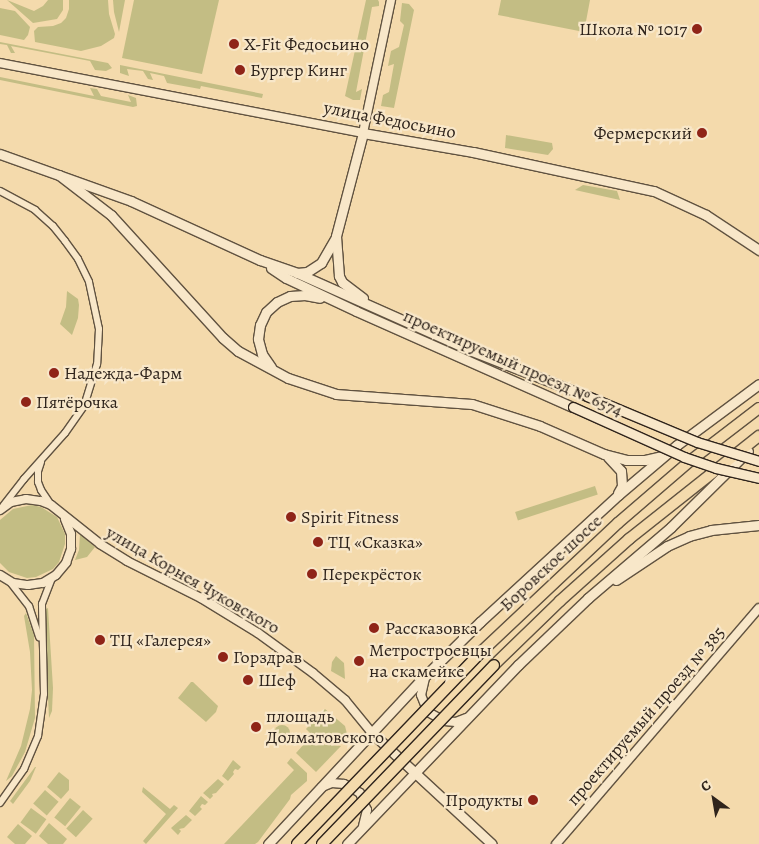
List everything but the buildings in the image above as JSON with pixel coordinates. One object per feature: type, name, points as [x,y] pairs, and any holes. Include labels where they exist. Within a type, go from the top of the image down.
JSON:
[{"type":"main road","points":[[298,273],[306,272],[321,263],[336,236],[364,133]]},
{"type":"main road","name":"улица Федосьино","points":[[364,133],[473,152],[654,190],[706,215],[759,250]]},
{"type":"main road","name":"проектируемый проезд № 6574","points":[[0,154],[131,201],[260,260],[298,273],[472,351],[697,442],[759,461]]},
{"type":"main road","points":[[59,175],[111,216],[223,338],[238,351],[306,386],[336,394],[472,404],[540,426],[604,454],[626,460],[645,460],[663,456]]},
{"type":"main road","points":[[336,236],[339,276],[347,286],[374,307]]},
{"type":"main road","name":"проектируемый проезд № 6574","points":[[260,260],[286,278],[333,300],[684,456],[716,468],[759,478]]},
{"type":"main road","points":[[273,369],[262,354],[258,340],[260,325],[266,312],[277,302],[290,296],[305,295],[333,300]]},
{"type":"main road","points":[[268,844],[429,672],[618,494],[663,456],[759,384]]},
{"type":"main road","name":"Боровское шоссе","points":[[297,844],[481,652],[618,523],[690,461],[759,408]]},
{"type":"main road","name":"Боровское шоссе","points":[[322,844],[494,665],[560,601],[629,539],[759,436]]},
{"type":"main road","points":[[347,844],[518,665],[588,598],[671,527],[759,441]]},
{"type":"main road","points":[[604,454],[621,471],[622,486],[618,494]]},
{"type":"main road","points":[[588,598],[667,546],[689,536],[759,525]]},
{"type":"main road","points":[[372,733],[492,844]]},
{"type":"street","points":[[364,133],[391,0]]},
{"type":"street","name":"улица Федосьино","points":[[0,63],[364,133]]},
{"type":"street","points":[[0,191],[35,210],[53,226],[65,241],[86,273],[98,319],[98,354],[89,394],[74,421],[1,508]]},
{"type":"street","points":[[42,458],[38,471],[38,482],[51,505]]},
{"type":"street","name":"улица Корнея Чуковского","points":[[1,508],[26,499],[51,505],[62,515],[127,561],[201,598],[258,633],[313,672],[345,700],[372,733]]},
{"type":"street","name":"улица Корнея Чуковского","points":[[52,578],[66,564],[71,549],[70,529],[62,515]]},
{"type":"street","points":[[0,575],[22,594],[29,606],[42,650]]},
{"type":"street","points":[[8,580],[28,585],[38,584],[52,578]]},
{"type":"street","points":[[0,803],[24,769],[38,736],[44,694],[42,604],[52,578]]},
{"type":"street","name":"проектируемый проезд № 385","points":[[556,844],[759,608]]},
{"type":"street","points":[[429,672],[421,689],[422,701],[428,712],[438,719],[450,722],[462,720],[472,713]]},
{"type":"street","points":[[318,789],[338,783],[355,789],[363,798],[367,810],[362,828]]},
{"type":"shaded area","points":[[7,0],[34,11],[43,6],[48,0],[63,0],[63,10],[57,19],[33,23]]},
{"type":"shaded area","points":[[69,0],[108,0],[109,14],[115,34],[114,38],[101,46],[81,51],[35,42],[34,31],[38,27],[53,26],[61,23],[66,18]]},
{"type":"shaded area","points":[[113,0],[125,0],[119,32],[114,12]]},
{"type":"shaded area","points":[[134,0],[219,0],[202,74],[122,58]]},
{"type":"shaded area","points":[[366,0],[378,0],[379,6],[372,7],[356,92],[362,89],[360,100],[353,100],[345,96]]},
{"type":"shaded area","points":[[501,0],[590,0],[584,32],[498,15]]},
{"type":"shaded area","points":[[402,3],[409,4],[414,10],[394,108],[381,106],[383,95],[389,92],[394,64],[388,66],[391,51],[399,47],[404,25],[400,21]]},
{"type":"shaded area","points":[[0,8],[15,11],[30,27],[28,35],[24,40],[0,35]]},
{"type":"shaded area","points":[[0,42],[108,63],[112,68],[106,71],[95,70],[90,61],[11,46],[15,53],[11,53],[7,45],[0,44]]},
{"type":"shaded area","points":[[120,65],[263,94],[262,98],[201,86],[200,89],[167,83],[164,76],[150,73],[153,80],[148,79],[143,71],[127,69],[129,76],[120,73]]},
{"type":"shaded area","points":[[0,77],[94,96],[90,88],[97,89],[101,96],[131,102],[128,95],[136,98],[137,106],[133,107],[0,80]]},
{"type":"shaded area","points":[[506,135],[552,143],[553,149],[548,155],[505,148]]},
{"type":"shaded area","points":[[583,185],[617,191],[620,200],[575,190]]},
{"type":"shaded area","points":[[67,291],[78,299],[79,305],[78,318],[72,335],[60,324],[66,307]]},
{"type":"shaded area","points":[[595,486],[598,495],[518,521],[515,512]]},
{"type":"shaded area","points":[[32,505],[41,507],[57,517],[65,534],[65,544],[59,562],[53,569],[36,577],[27,578],[9,572],[0,563],[0,520],[13,509]]},
{"type":"shaded area","points":[[80,534],[95,547],[87,557],[75,560],[79,550]]},
{"type":"shaded area","points":[[48,608],[53,688],[52,711],[49,718],[44,610]]},
{"type":"shaded area","points":[[26,613],[34,635],[35,718],[25,752],[12,776],[6,781],[21,746],[30,709],[32,690],[30,652],[24,616]]},
{"type":"shaded area","points":[[336,656],[344,663],[345,679],[331,671],[332,662]]},
{"type":"shaded area","points":[[191,682],[218,706],[216,712],[206,722],[178,698]]},
{"type":"shaded area","points":[[325,709],[345,726],[348,738],[312,735],[306,729]]},
{"type":"shaded area","points":[[279,725],[285,725],[290,730],[288,739],[279,741],[274,736],[274,730]]},
{"type":"shaded area","points":[[305,743],[341,746],[316,772],[296,753]]},
{"type":"shaded area","points":[[291,758],[307,773],[307,781],[291,795],[258,842],[255,844],[224,844],[294,770],[287,763]]},
{"type":"shaded area","points":[[233,760],[241,767],[238,770],[235,769],[234,774],[228,781],[222,776]]},
{"type":"shaded area","points":[[35,767],[30,781],[13,804],[10,801]]},
{"type":"shaded area","points":[[59,772],[69,780],[69,790],[61,799],[47,787]]},
{"type":"shaded area","points":[[218,779],[224,784],[216,793],[212,794],[213,796],[210,799],[203,793]]},
{"type":"shaded area","points":[[143,787],[170,809],[174,805],[178,808],[146,844],[143,841],[166,814],[142,792]]},
{"type":"shaded area","points":[[45,790],[59,802],[47,815],[33,804]]},
{"type":"shaded area","points":[[201,796],[208,802],[205,805],[202,804],[200,807],[202,809],[195,816],[189,811]]},
{"type":"shaded area","points":[[70,798],[81,807],[65,826],[54,817]]},
{"type":"shaded area","points":[[31,808],[46,819],[36,834],[20,823]]},
{"type":"shaded area","points":[[83,810],[93,819],[76,837],[66,829]]},
{"type":"shaded area","points":[[186,815],[192,820],[184,828],[179,829],[181,831],[178,835],[171,828]]},
{"type":"shaded area","points":[[49,823],[67,839],[63,844],[48,844],[39,836]]},
{"type":"shaded area","points":[[18,824],[32,836],[25,844],[15,844],[7,837]]},
{"type":"place","name":"Школа № 1017","points":[[697,29]]},
{"type":"place","name":"X-Fit Федосьино","points":[[234,44]]},
{"type":"place","name":"Бургер Кинг","points":[[240,70]]},
{"type":"place","name":"Фермерский","points":[[702,133]]},
{"type":"place","name":"Надежда-Фарм","points":[[54,373]]},
{"type":"place","name":"Пятёрочка","points":[[26,402]]},
{"type":"place","name":"Spirit Fitness","points":[[291,517]]},
{"type":"place","name":"ТЦ «Сказка»","points":[[318,542]]},
{"type":"place","name":"Перекрёсток","points":[[312,574]]},
{"type":"place","name":"Рассказовка","points":[[374,628]]},
{"type":"place","name":"ТЦ «Галерея»","points":[[100,640]]},
{"type":"place","name":"Горздрав","points":[[223,657]]},
{"type":"place","name":"Метростроевцы на скамейке","points":[[359,661]]},
{"type":"place","name":"Шеф","points":[[248,680]]},
{"type":"place","name":"площадь Долматовского","points":[[256,727]]},
{"type":"place","name":"Продукты","points":[[533,800]]}]
